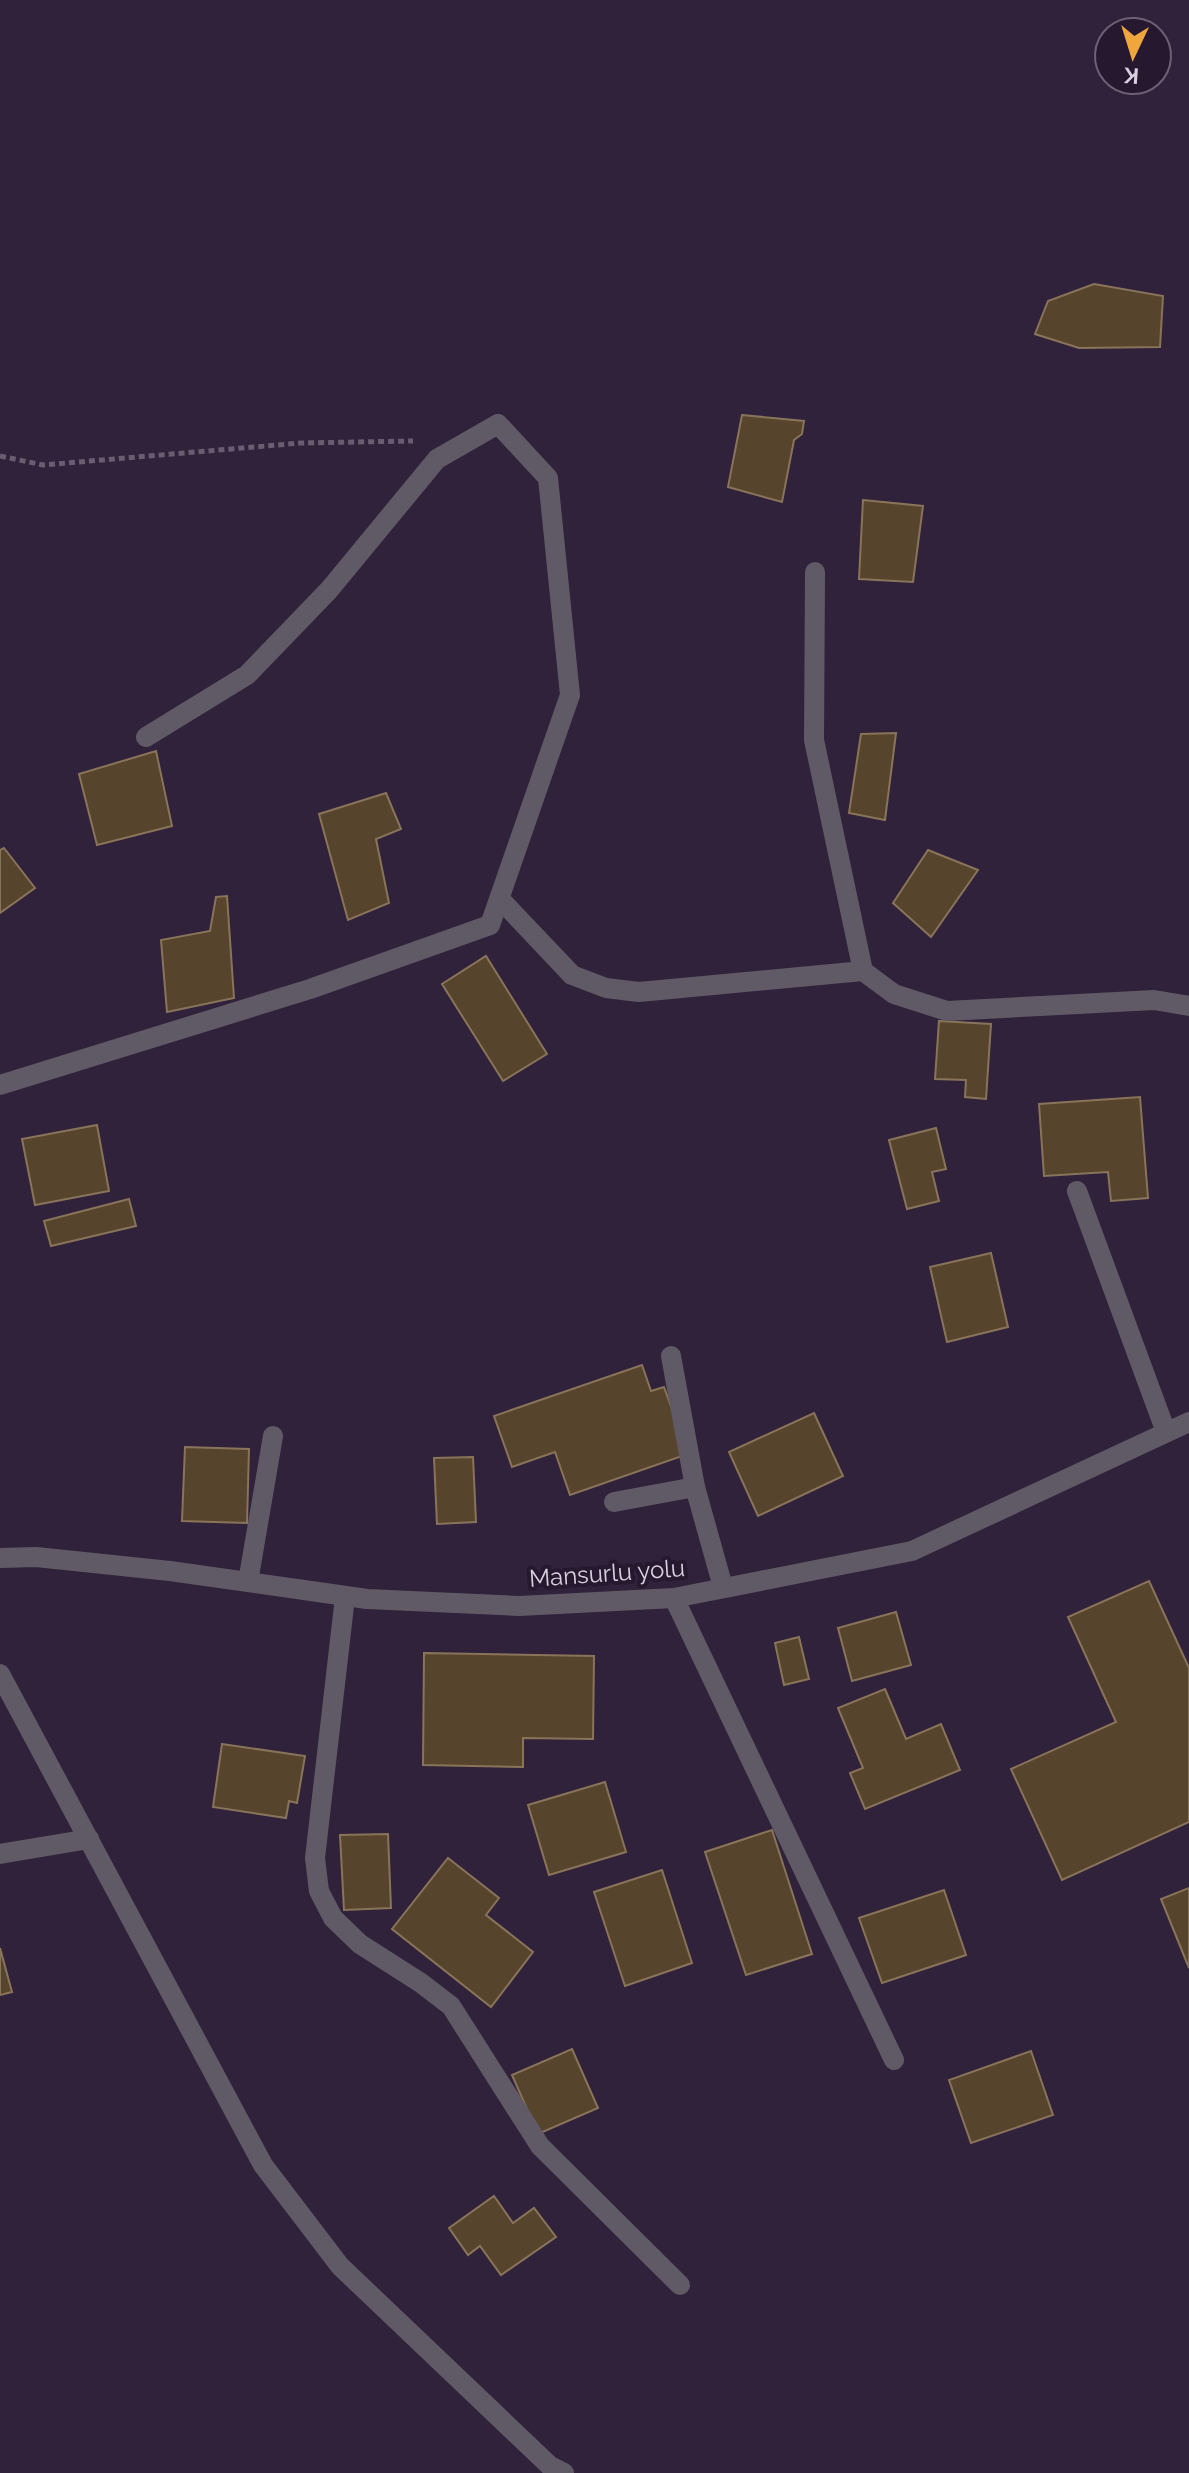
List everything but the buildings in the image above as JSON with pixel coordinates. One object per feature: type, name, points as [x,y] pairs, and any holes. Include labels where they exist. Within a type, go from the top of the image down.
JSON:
[{"type":"street","points":[[0,1085],[310,989],[490,925],[570,695],[548,478],[498,424],[437,459],[329,590],[247,675],[146,737]]},
{"type":"street","points":[[815,572],[814,740],[863,971],[894,994],[947,1011],[1154,1000],[1189,1006]]},
{"type":"street","points":[[500,899],[572,975],[606,988],[639,992],[863,971]]},
{"type":"street","points":[[1077,1191],[1166,1432]]},
{"type":"street","points":[[671,1356],[695,1487],[723,1587]]},
{"type":"street","name":"Mansurlu yolu","points":[[0,1558],[36,1557],[248,1582],[345,1597],[519,1606],[674,1598],[912,1551],[1189,1422]]},
{"type":"street","points":[[248,1582],[273,1436]]},
{"type":"street","points":[[614,1502],[695,1487]]},
{"type":"street","points":[[345,1597],[315,1858],[319,1891],[333,1918],[360,1944],[451,2006],[540,2146],[680,2285]]},
{"type":"street","points":[[674,1598],[894,2060]]},
{"type":"street","points":[[0,1674],[263,2165],[340,2266],[550,2466],[564,2473]]},
{"type":"street","points":[[0,1854],[89,1839]]},
{"type":"path","points":[[0,456],[43,465],[301,443],[470,440]]}]
